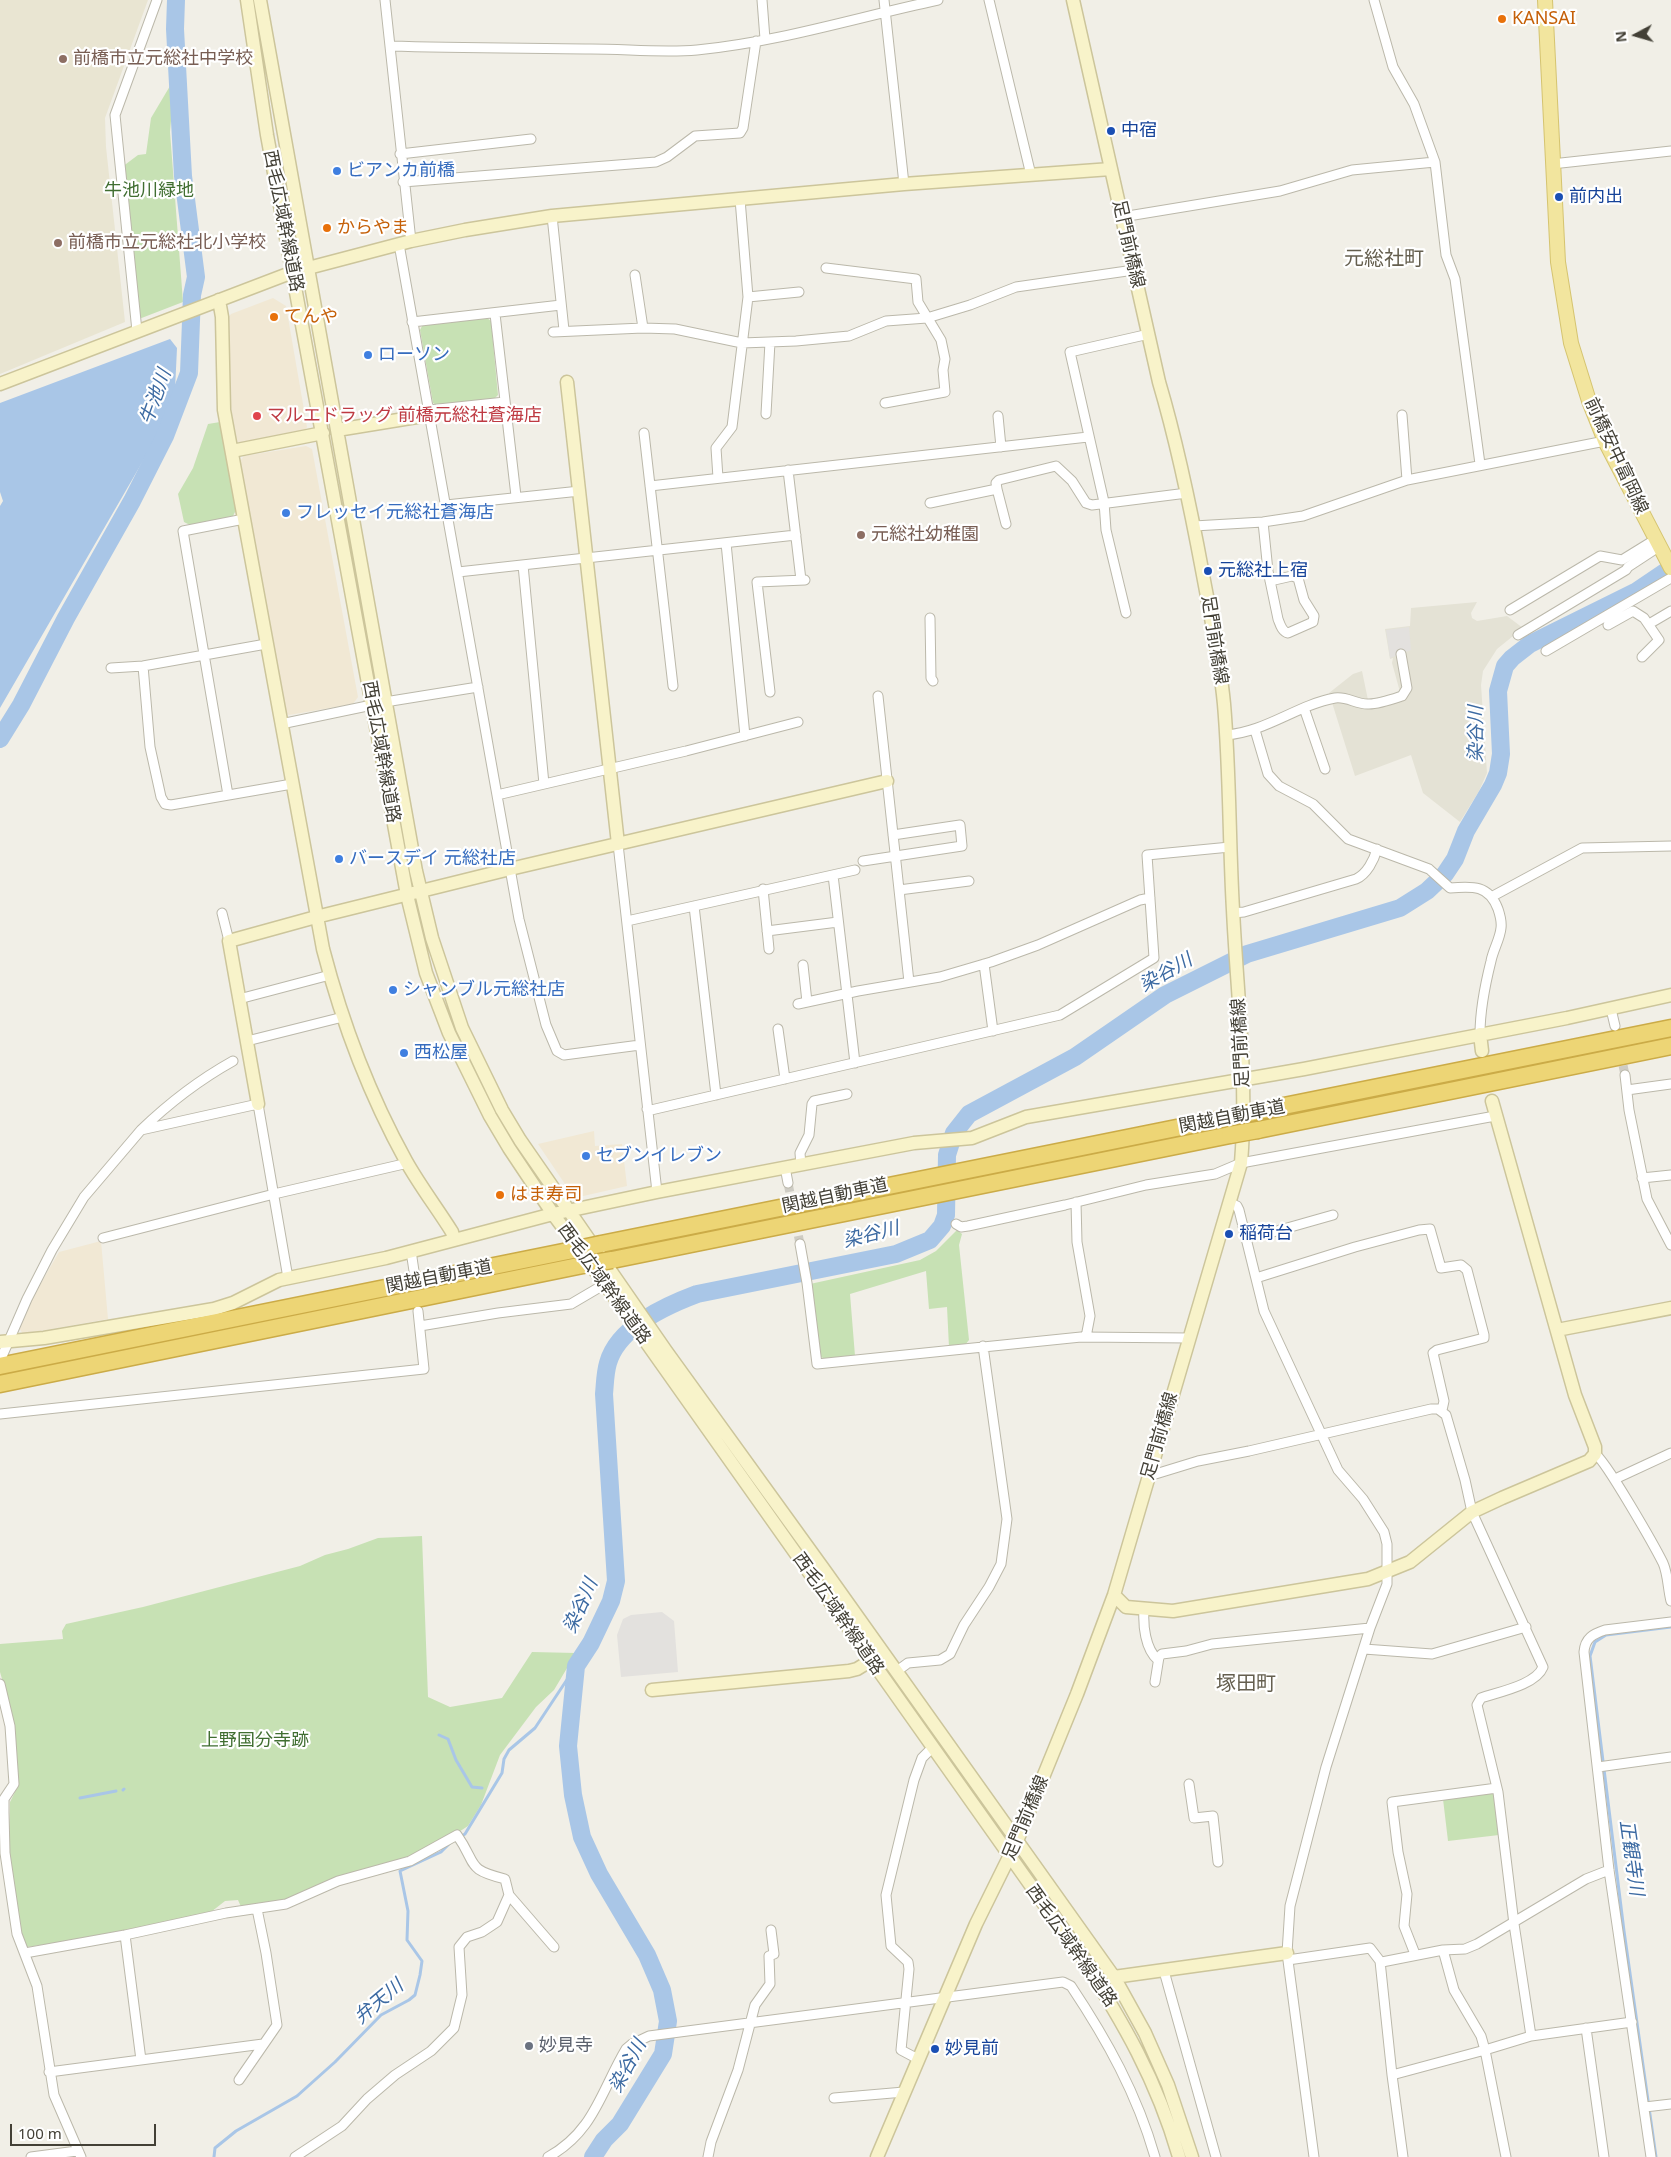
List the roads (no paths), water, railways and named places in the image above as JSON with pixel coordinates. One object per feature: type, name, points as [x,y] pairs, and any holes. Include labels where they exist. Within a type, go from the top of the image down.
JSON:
[{"type":"highway","name":"関越自動車道","points":[[0,1366],[1671,1028]]},
{"type":"highway","name":"関越自動車道","points":[[0,1384],[1671,1046]]},
{"type":"main road","name":"西毛広域幹線道路","points":[[247,0],[267,135],[407,894],[426,973],[449,1033],[490,1116],[509,1148],[553,1214],[605,1284],[631,1311]]},
{"type":"main road","name":"西毛広域幹線道路","points":[[260,0],[421,892],[432,938],[448,991],[462,1028],[482,1073],[502,1110],[631,1311],[870,1661],[1080,1955],[1136,2046],[1157,2091],[1180,2157]]},
{"type":"main road","name":"足門前橋線","points":[[877,2157],[976,1924],[1010,1858],[1077,1694],[1114,1596],[1241,1163],[1244,1126],[1244,1078],[1233,912],[1226,735],[1218,661],[1177,444],[1159,382],[1074,0]]},
{"type":"main road","name":"前橋安中富岡線","points":[[1545,0],[1558,262],[1565,311],[1579,371],[1605,441],[1671,568]]},
{"type":"main road","points":[[0,384],[293,272],[405,243],[465,230],[552,216],[904,184],[1111,168]]},
{"type":"main road","points":[[219,300],[222,317],[223,401],[316,917],[330,975],[343,1017],[376,1102],[408,1163],[452,1232],[454,1240]]},
{"type":"main road","points":[[567,382],[618,844]]},
{"type":"main road","points":[[337,430],[429,412]]},
{"type":"main road","points":[[232,451],[323,433]]},
{"type":"main road","points":[[258,1104],[229,941],[407,894],[887,781]]},
{"type":"main road","points":[[4,1342],[51,1337],[214,1309],[233,1303],[279,1280],[411,1251],[553,1214],[657,1192],[914,1142],[967,1139],[1026,1117],[1480,1034],[1611,1009],[1671,995]]},
{"type":"main road","points":[[1480,1034],[1482,1051]]},
{"type":"main road","points":[[1114,1596],[1126,1607],[1173,1611],[1357,1582],[1387,1573],[1410,1562],[1472,1512],[1589,1462],[1595,1454],[1595,1446],[1575,1395],[1492,1101]]},
{"type":"main road","points":[[1558,1330],[1671,1308]]},
{"type":"main road","name":"西毛広域幹線道路","points":[[647,1335],[897,1671],[1114,1977],[1145,2034],[1168,2085],[1192,2157]]},
{"type":"main road","points":[[652,1690],[849,1671],[863,1666],[870,1661]]},
{"type":"main road","points":[[1114,1977],[1288,1957]]},
{"type":"street","points":[[137,331],[114,115],[157,0]]},
{"type":"street","points":[[385,0],[403,182],[405,243],[412,322],[510,869],[527,953],[546,1025],[556,1051],[564,1055],[640,1045]]},
{"type":"street","points":[[403,182],[656,162],[667,157],[694,136],[740,133],[743,128],[761,40],[762,0]]},
{"type":"street","points":[[884,0],[904,184]]},
{"type":"street","points":[[390,46],[675,51],[721,47],[761,40],[938,0]]},
{"type":"street","points":[[989,0],[1031,175]]},
{"type":"street","points":[[1374,0],[1393,67],[1414,104],[1435,162],[1446,255],[1455,279],[1480,464]]},
{"type":"street","points":[[400,154],[532,139]]},
{"type":"street","points":[[1552,164],[1671,151]]},
{"type":"street","points":[[1122,217],[1280,191],[1352,170],[1435,162]]},
{"type":"street","points":[[718,478],[716,448],[732,427],[748,297],[740,199]]},
{"type":"street","points":[[552,216],[564,330]]},
{"type":"street","points":[[826,268],[916,279],[918,302],[941,340],[945,392],[885,403]]},
{"type":"street","points":[[553,332],[564,330],[643,328],[692,331],[718,339],[742,343],[849,336],[886,321],[927,318],[970,305],[1016,287],[1134,270]]},
{"type":"street","points":[[635,275],[643,328]]},
{"type":"street","points":[[748,297],[799,292]]},
{"type":"street","points":[[412,322],[561,305]]},
{"type":"street","points":[[495,314],[516,496]]},
{"type":"street","points":[[1126,613],[1106,530],[1104,502],[1070,352],[1149,334]]},
{"type":"street","points":[[766,414],[770,342]]},
{"type":"street","points":[[429,412],[505,402]]},
{"type":"street","points":[[1402,415],[1407,480]]},
{"type":"street","points":[[998,416],[1001,447]]},
{"type":"street","points":[[644,433],[673,686]]},
{"type":"street","points":[[650,486],[1088,436]]},
{"type":"street","points":[[1194,526],[1263,522],[1310,514],[1407,480],[1480,464],[1513,460],[1605,441]]},
{"type":"street","points":[[1006,524],[996,483],[999,480],[1056,466],[1072,482],[1086,503],[1092,505],[1187,493]]},
{"type":"street","points":[[770,692],[757,582],[803,580],[788,470]]},
{"type":"street","points":[[930,503],[997,490]]},
{"type":"street","points":[[446,505],[516,496],[580,491]]},
{"type":"street","points":[[228,795],[183,531],[244,519]]},
{"type":"street","points":[[1263,522],[1270,581],[1278,619],[1286,633],[1313,622],[1314,616],[1304,600],[1298,578],[1292,576],[1270,581]]},
{"type":"street","points":[[458,572],[796,536]]},
{"type":"street","points":[[726,543],[745,736]]},
{"type":"street","points":[[1510,610],[1600,556],[1622,560],[1660,545]]},
{"type":"street","points":[[1518,634],[1626,570],[1628,566],[1660,545]]},
{"type":"street","points":[[523,565],[544,784]]},
{"type":"street","points":[[1546,651],[1671,578]]},
{"type":"street","points":[[1608,624],[1633,611],[1640,614],[1659,640],[1642,657]]},
{"type":"street","points":[[1649,624],[1671,611]]},
{"type":"street","points":[[930,618],[931,678],[933,681]]},
{"type":"street","points":[[111,668],[143,666],[266,644]]},
{"type":"street","points":[[1226,735],[1255,730],[1304,708],[1337,698],[1368,704],[1402,696],[1407,688],[1401,654]]},
{"type":"street","points":[[143,666],[150,747],[162,801],[171,805],[292,784]]},
{"type":"street","points":[[386,702],[478,687]]},
{"type":"street","points":[[878,696],[909,982]]},
{"type":"street","points":[[281,724],[372,705]]},
{"type":"street","points":[[1304,708],[1325,769]]},
{"type":"street","points":[[497,794],[798,722]]},
{"type":"street","points":[[1255,730],[1268,774],[1279,786],[1312,804],[1348,839],[1429,869],[1450,888],[1474,887],[1486,891],[1493,896],[1499,912],[1501,930],[1493,951],[1486,984],[1480,1034]]},
{"type":"street","points":[[863,860],[896,857],[962,846],[960,825],[893,835]]},
{"type":"street","points":[[618,844],[657,1192]]},
{"type":"street","points":[[1493,896],[1582,848],[1671,846]]},
{"type":"street","points":[[647,1109],[651,1110],[1060,1015],[1154,958],[1147,855],[1230,847]]},
{"type":"street","points":[[1233,912],[1244,912],[1361,877],[1372,863],[1377,849]]},
{"type":"street","points":[[626,921],[855,870]]},
{"type":"street","points":[[833,875],[854,1063]]},
{"type":"street","points":[[899,890],[969,881]]},
{"type":"street","points":[[763,889],[769,949]]},
{"type":"street","points":[[798,1004],[846,993],[940,977],[984,964],[1038,945],[1140,900],[1150,898]]},
{"type":"street","points":[[694,906],[716,1095]]},
{"type":"street","points":[[222,913],[229,941]]},
{"type":"street","points":[[767,931],[838,922]]},
{"type":"street","points":[[984,964],[993,1031]]},
{"type":"street","points":[[803,965],[807,1002]]},
{"type":"street","points":[[239,999],[330,975]]},
{"type":"street","points":[[1611,1009],[1615,1026]]},
{"type":"street","points":[[247,1041],[343,1017]]},
{"type":"street","points":[[778,1029],[785,1079]]},
{"type":"street","points":[[0,1361],[4,1342],[52,1250],[84,1197],[141,1130],[165,1107],[204,1077],[233,1061]]},
{"type":"street","points":[[1625,1075],[1629,1110],[1647,1199],[1671,1246]]},
{"type":"street","points":[[1627,1090],[1671,1084]]},
{"type":"street","points":[[800,1165],[800,1153],[809,1135],[812,1104],[814,1101],[847,1094]]},
{"type":"street","points":[[141,1130],[258,1104],[288,1278]]},
{"type":"street","points":[[956,1224],[961,1227],[968,1226],[1146,1185],[1215,1174],[1241,1163],[1495,1116]]},
{"type":"street","points":[[103,1238],[274,1194],[408,1163]]},
{"type":"street","points":[[785,1167],[788,1183]]},
{"type":"street","points":[[1642,1178],[1671,1175]]},
{"type":"street","points":[[1076,1202],[1077,1242],[1090,1316],[1086,1337]]},
{"type":"street","points":[[1230,1203],[1237,1206],[1239,1210],[1264,1311],[1338,1470],[1363,1499],[1384,1532],[1387,1544],[1387,1584],[1370,1628],[1319,1792],[1292,1897],[1288,1957],[1314,2157]]},
{"type":"street","points":[[1246,1236],[1273,1232],[1333,1215]]},
{"type":"street","points":[[1256,1278],[1355,1246],[1430,1229],[1441,1268],[1461,1265],[1467,1270],[1484,1338],[1437,1350],[1433,1353],[1444,1401],[1442,1410],[1448,1418],[1472,1512],[1542,1663],[1541,1672],[1538,1676],[1522,1684],[1481,1698],[1477,1705],[1498,1788],[1514,1924],[1531,2036]]},
{"type":"street","points":[[800,1244],[817,1364],[1086,1337],[1189,1338]]},
{"type":"street","points":[[411,1251],[414,1271]]},
{"type":"street","points":[[420,1326],[498,1313],[571,1304],[605,1284]]},
{"type":"street","points":[[0,1414],[424,1369],[418,1311]]},
{"type":"street","points":[[897,1671],[908,1663],[940,1660],[950,1654],[964,1626],[1001,1564],[1007,1519],[984,1346]]},
{"type":"street","points":[[1148,1476],[1198,1460],[1249,1451],[1431,1410],[1442,1410]]},
{"type":"street","points":[[1615,1479],[1671,1453]]},
{"type":"street","points":[[1595,1454],[1602,1459],[1667,1563],[1671,1601]]},
{"type":"street","points":[[1144,1610],[1147,1638],[1151,1652],[1158,1660]]},
{"type":"street","points":[[1650,2156],[1645,2108],[1609,1870],[1585,1644],[1594,1633],[1605,1630],[1671,1622]]},
{"type":"street","points":[[1364,1648],[1432,1654],[1526,1627]]},
{"type":"street","points":[[1156,1682],[1158,1660],[1162,1654],[1186,1651],[1212,1644],[1370,1628]]},
{"type":"street","points":[[0,1684],[7,1709],[11,1736],[14,1784],[4,1794],[4,1799],[6,1853],[17,1934],[37,1986],[54,2095],[79,2154],[31,2157]]},
{"type":"street","points":[[918,2059],[901,2050],[907,2001],[908,1962],[892,1946],[886,1895],[914,1780],[922,1758],[932,1748]]},
{"type":"street","points":[[1598,1767],[1671,1757]]},
{"type":"street","points":[[1189,1784],[1194,1818],[1213,1816],[1218,1862]]},
{"type":"street","points":[[1414,1954],[1404,1926],[1407,1894],[1398,1852],[1392,1802],[1498,1788]]},
{"type":"street","points":[[25,1952],[126,1935],[207,1917],[286,1904],[344,1879],[410,1861],[457,1835],[476,1869],[484,1874],[505,1879],[509,1895],[554,1947]]},
{"type":"street","points":[[1380,1962],[1414,1954],[1465,1949],[1514,1924],[1586,1880],[1609,1870]]},
{"type":"street","points":[[295,2157],[342,2126],[395,2075],[431,2051],[454,2028],[462,1995],[459,1947],[467,1937],[482,1932],[497,1922],[509,1895]]},
{"type":"street","points":[[239,2080],[277,2025],[257,1909]]},
{"type":"street","points":[[708,2157],[711,2142],[738,2070],[755,2005],[770,1984],[768,1956],[774,1954],[771,1930]]},
{"type":"street","points":[[126,1935],[141,2060]]},
{"type":"street","points":[[1288,1957],[1370,1948],[1380,1962],[1403,2157]]},
{"type":"street","points":[[1443,1950],[1454,1990],[1480,2036],[1485,2050],[1506,2157]]},
{"type":"street","points":[[1164,1971],[1216,2157]]},
{"type":"street","points":[[548,2157],[563,2148],[586,2127],[626,2049],[649,2036],[1063,1982],[1071,1986],[1105,2037],[1144,2122],[1156,2157]]},
{"type":"street","points":[[1392,2075],[1531,2036],[1632,2022]]},
{"type":"street","points":[[1586,2028],[1604,2157]]},
{"type":"street","points":[[49,2072],[263,2044]]},
{"type":"street","points":[[834,2098],[904,2092]]},
{"type":"street","points":[[1645,2108],[1671,2104]]},
{"type":"water","points":[[170,339],[177,348],[175,390],[158,435],[0,708],[0,506],[3,501],[0,492],[0,403]]},
{"type":"waterway","name":"牛池川","points":[[0,739],[21,705],[66,618],[132,501],[165,436],[189,373],[192,295],[196,277],[183,176],[175,29],[176,0]]},
{"type":"waterway","name":"染谷川","points":[[593,2157],[604,2140],[620,2124],[663,2054],[668,2021],[662,1990],[647,1955],[599,1874],[582,1837],[573,1795],[568,1746],[576,1666],[591,1643],[611,1601],[616,1581],[604,1394],[607,1367],[613,1350],[632,1329],[644,1320],[671,1305],[697,1294],[896,1254],[930,1240],[942,1226],[946,1215],[947,1155],[954,1133],[969,1114],[1075,1057],[1165,995],[1247,954],[1400,908],[1427,891],[1445,874],[1455,859],[1466,831],[1498,773],[1501,754],[1498,691],[1505,666],[1530,644],[1637,591],[1671,568]]},
{"type":"waterway","name":"正観寺川","points":[[1656,2157],[1624,1931],[1590,1656],[1595,1642],[1606,1635],[1671,1627]]},
{"type":"waterway","name":"弁天川","points":[[460,1837],[465,1834],[502,1773],[504,1759],[509,1750],[535,1728],[576,1666]]},
{"type":"waterway","points":[[439,1735],[448,1739],[456,1760],[472,1787],[482,1788]]},
{"type":"waterway","points":[[80,1798],[116,1791]]},
{"type":"waterway","name":"弁天川","points":[[214,2157],[215,2148],[236,2131],[297,2096],[335,2062],[381,2015],[415,1995],[422,1961],[407,1940],[408,1911],[400,1871],[441,1852],[451,1842]]},
{"type":"tunnel","points":[[1615,1026],[1625,1075]]},
{"type":"tunnel","points":[[788,1183],[800,1244]]},
{"type":"place","name":"KANSAI","points":[[1502,19]]},
{"type":"place","name":"前橋市立元総社中学校","points":[[63,59]]},
{"type":"place","name":"中宿","points":[[1111,131]]},
{"type":"place","name":"ビアンカ前橋","points":[[337,171]]},
{"type":"place","name":"前内出","points":[[1559,197]]},
{"type":"place","name":"からやま","points":[[327,228]]},
{"type":"place","name":"前橋市立元総社北小学校","points":[[58,243]]},
{"type":"place","name":"てんや","points":[[274,317]]},
{"type":"place","name":"ローソン","points":[[368,355]]},
{"type":"place","name":"マルエドラッグ 前橋元総社蒼海店","points":[[257,416]]},
{"type":"place","name":"フレッセイ元総社蒼海店","points":[[286,513]]},
{"type":"place","name":"元総社幼稚園","points":[[861,535]]},
{"type":"place","name":"元総社上宿","points":[[1208,571]]},
{"type":"place","name":"バースデイ 元総社店","points":[[339,859]]},
{"type":"place","name":"シャンブル元総社店","points":[[393,990]]},
{"type":"place","name":"西松屋","points":[[404,1053]]},
{"type":"place","name":"セブンイレブン","points":[[586,1156]]},
{"type":"place","name":"はま寿司","points":[[500,1195]]},
{"type":"place","name":"稲荷台","points":[[1229,1234]]},
{"type":"place","name":"妙見寺","points":[[529,2046]]},
{"type":"place","name":"妙見前","points":[[935,2049]]},
{"type":"district","name":"元総社町","points":[[1384,259]]},
{"type":"district","name":"塚田町","points":[[1246,1684]]},
{"type":"park label","name":"牛池川緑地","points":[[149,191]]},
{"type":"park label","name":"上野国分寺跡","points":[[255,1741]]}]
